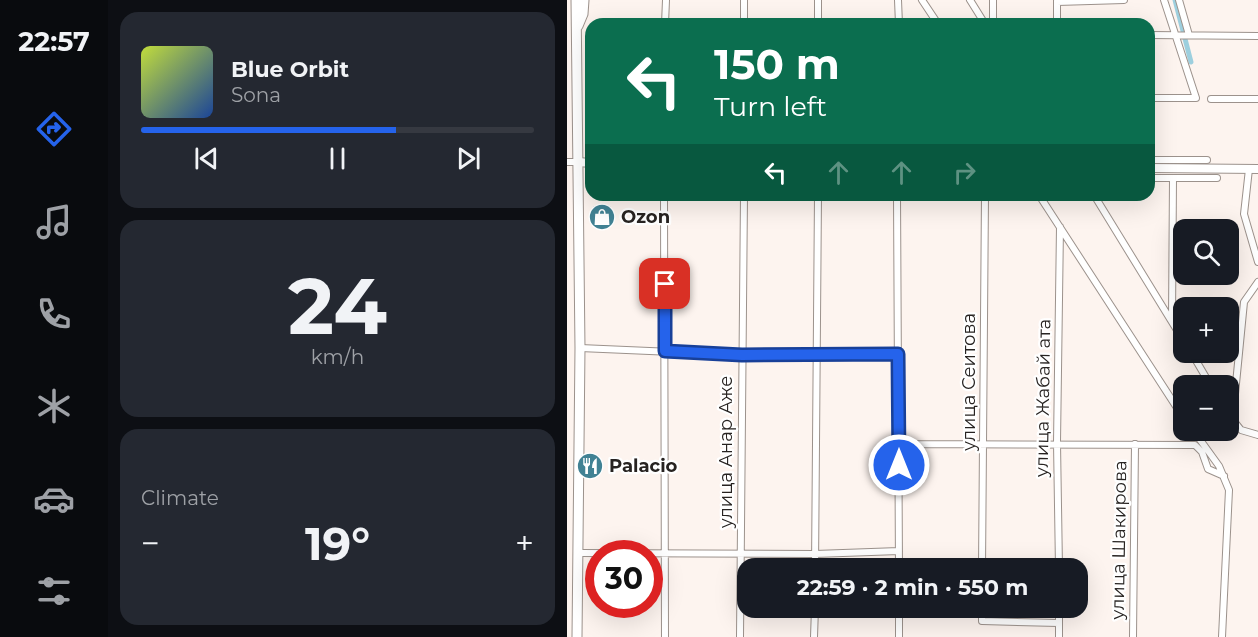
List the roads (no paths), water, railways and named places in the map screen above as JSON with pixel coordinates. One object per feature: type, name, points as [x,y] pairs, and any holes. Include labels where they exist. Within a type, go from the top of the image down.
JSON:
[{"type":"main road","points":[[576,0],[580,348],[577,637]]},
{"type":"main road","points":[[576,31],[583,14],[584,0]]},
{"type":"main road","points":[[578,162],[585,163]]},
{"type":"main road","points":[[1155,168],[1253,169]]},
{"type":"street","points":[[665,18],[666,0]]},
{"type":"street","points":[[744,0],[744,18]]},
{"type":"street","points":[[818,0],[818,18]]},
{"type":"street","points":[[898,0],[899,18]]},
{"type":"street","points":[[922,0],[934,18]]},
{"type":"street","points":[[970,0],[981,18]]},
{"type":"street","points":[[993,0],[993,18]]},
{"type":"street","points":[[1057,18],[1057,1],[1124,0]]},
{"type":"street","points":[[1155,98],[1196,98],[1164,0]]},
{"type":"street","points":[[1179,0],[1189,35]]},
{"type":"street","points":[[1155,35],[1258,36]]},
{"type":"street","points":[[1211,99],[1258,99]]},
{"type":"street","points":[[1155,160],[1207,160]]},
{"type":"street","points":[[567,162],[578,162]]},
{"type":"street","points":[[1253,169],[1244,214],[1258,262]]},
{"type":"street","points":[[1155,178],[1217,178]]},
{"type":"street","points":[[1172,321],[1173,178]]},
{"type":"street","points":[[664,201],[665,637]]},
{"type":"street","name":"улица Анар Аже","points":[[740,637],[744,201]]},
{"type":"street","points":[[815,558],[818,201]]},
{"type":"street","points":[[897,201],[899,558]]},
{"type":"street","name":"улица Сеитова","points":[[982,558],[984,201]]},
{"type":"street","points":[[1043,201],[1173,401]]},
{"type":"street","points":[[1098,201],[1172,321]]},
{"type":"street","name":"улица Жабай ата","points":[[1059,558],[1057,443],[1061,227]]},
{"type":"street","points":[[1237,375],[1244,302],[1258,282]]},
{"type":"street","points":[[580,348],[742,355],[898,354]]},
{"type":"street","points":[[1239,428],[1258,435]]},
{"type":"street","points":[[1200,441],[1224,476],[1229,498],[1222,637]]},
{"type":"street","points":[[899,444],[1195,445],[1202,452],[1208,469],[1224,476]]},
{"type":"street","name":"улица Шакирова","points":[[1133,637],[1135,444]]},
{"type":"street","points":[[578,553],[815,554],[899,551]]},
{"type":"street","points":[[814,637],[815,618]]},
{"type":"street","points":[[899,618],[899,637]]},
{"type":"street","points":[[981,618],[981,621],[1059,623]]},
{"type":"street","points":[[1059,618],[1059,637]]},
{"type":"waterway","points":[[1175,0],[1191,62]]},
{"type":"place","name":"Ozon","points":[[602,217]]},
{"type":"place","name":"Palacio","points":[[590,466]]}]
